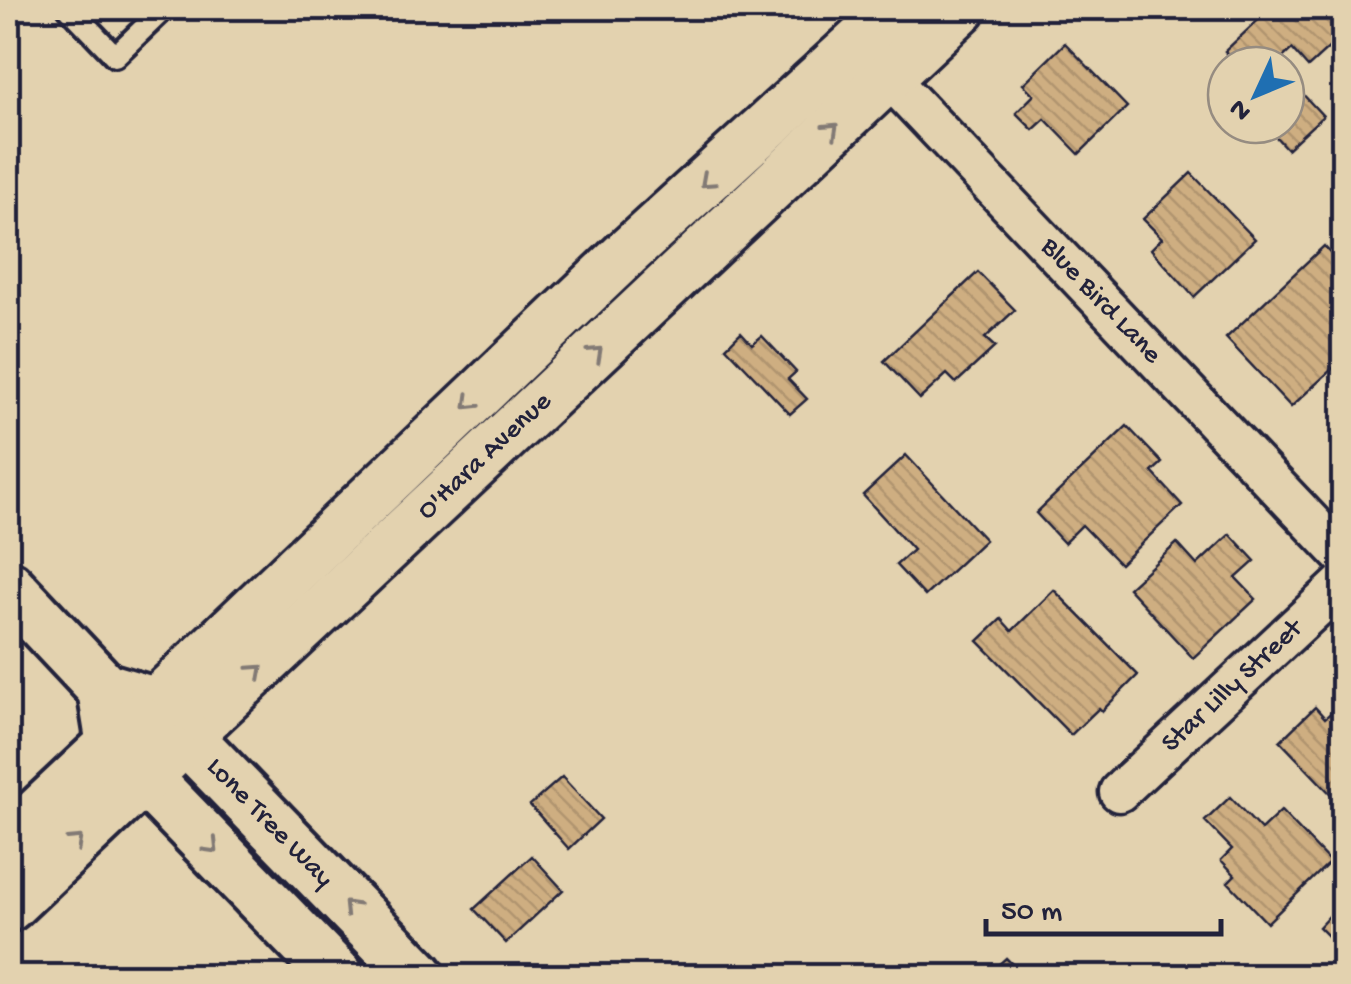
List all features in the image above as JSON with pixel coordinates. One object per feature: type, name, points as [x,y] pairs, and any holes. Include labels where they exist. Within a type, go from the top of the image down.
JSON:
[{"type":"main road","points":[[8,587],[104,689],[129,761]]},
{"type":"main road","name":"Lone Tree Way","points":[[104,689],[170,721],[418,976]]},
{"type":"main road","name":"O'Hara Avenue","points":[[8,905],[129,761],[170,721]]},
{"type":"main road","name":"Lone Tree Way","points":[[129,761],[337,976]]},
{"type":"main road","name":"O'Hara Avenue","points":[[8,843],[129,761]]},
{"type":"street","name":"O'Hara Avenue","points":[[873,61],[896,8]]},
{"type":"street","name":"O'Hara Avenue","points":[[170,721],[873,61],[962,8]]},
{"type":"street","name":"Blue Bird Lane","points":[[873,61],[1344,557]]},
{"type":"street","name":"Star Lilly Street","points":[[1120,792],[1344,582]]},
{"type":"lane","points":[[70,8],[114,56],[165,8]]},
{"type":"building","points":[[1271,8],[1344,8],[1344,22],[1339,26],[1344,34],[1308,67],[1306,45],[1231,45]]},
{"type":"building","points":[[1065,43],[1127,107],[1079,154],[1045,119],[1033,130],[1016,113],[1034,95],[1023,84]]},
{"type":"building","points":[[1306,98],[1323,116],[1306,132]]},
{"type":"building","points":[[1191,173],[1255,239],[1194,297],[1151,249],[1162,238],[1143,219]]},
{"type":"building","points":[[1324,246],[1344,267],[1333,282],[1344,294],[1344,358],[1291,407],[1226,338]]},
{"type":"building","points":[[978,272],[1015,310],[985,338],[995,347],[956,383],[947,374],[920,399],[884,361]]},
{"type":"building","points":[[741,332],[752,344],[762,336],[796,372],[788,379],[807,399],[790,414],[726,347]]},
{"type":"building","points":[[1127,426],[1162,463],[1152,472],[1182,505],[1120,564],[1082,525],[1064,543],[1036,513]]},
{"type":"building","points":[[906,455],[985,540],[925,596],[896,565],[913,550],[863,495]]},
{"type":"building","points":[[1230,534],[1255,561],[1236,578],[1256,599],[1193,658],[1128,588],[1177,543],[1197,565]]},
{"type":"building","points":[[1054,590],[1138,675],[1071,735],[978,641],[1001,619],[1012,631]]},
{"type":"building","points":[[1344,701],[1344,808],[1280,741],[1315,707],[1325,718]]},
{"type":"building","points":[[562,777],[601,819],[569,849],[530,805]]},
{"type":"building","points":[[1230,797],[1261,830],[1281,811],[1330,862],[1267,923],[1228,882],[1235,875],[1221,860],[1232,849],[1205,821]]},
{"type":"building","points":[[532,856],[563,890],[506,943],[474,909]]},
{"type":"building","points":[[1344,901],[1344,952],[1319,927]]},
{"type":"building","points":[[1006,958],[1024,976],[986,976]]}]
